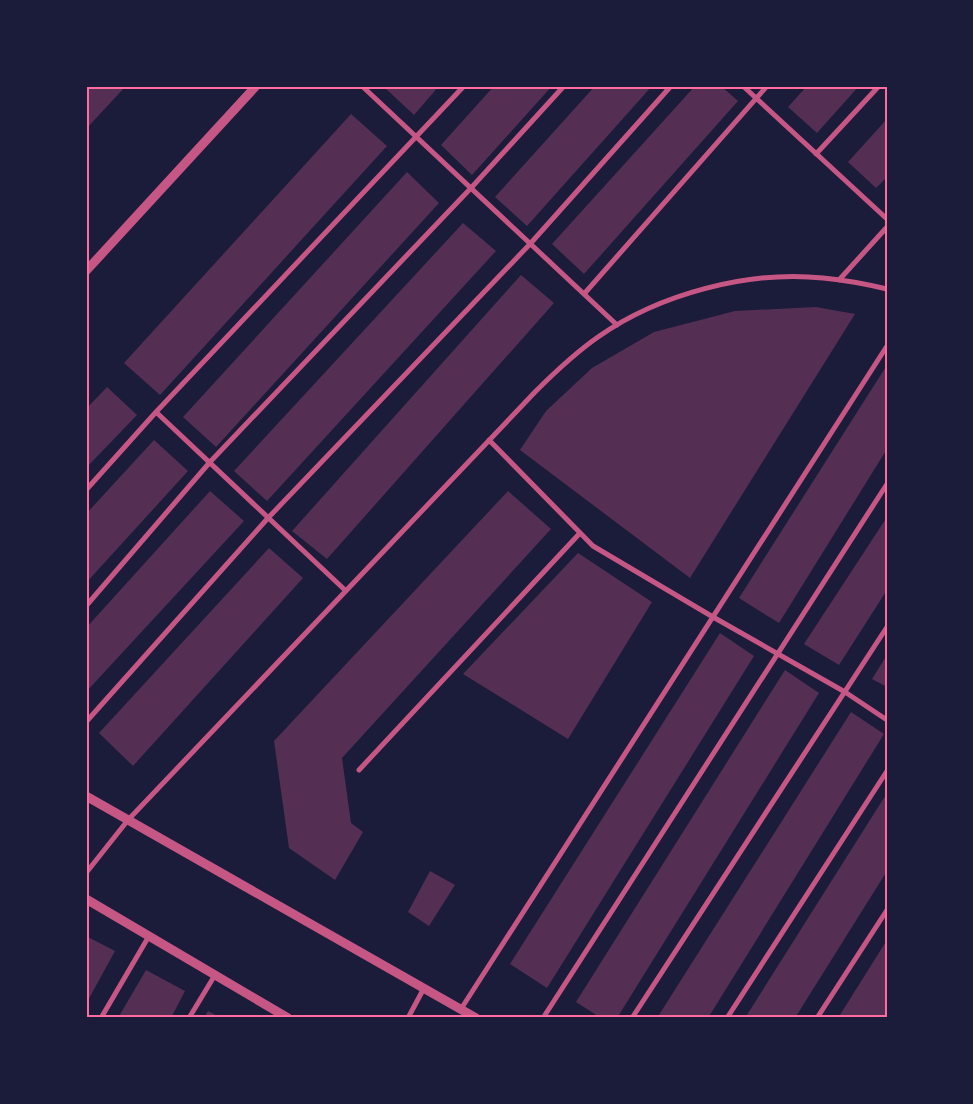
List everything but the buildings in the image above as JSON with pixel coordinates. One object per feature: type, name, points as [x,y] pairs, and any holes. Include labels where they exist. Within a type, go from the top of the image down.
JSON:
[{"type":"street","points":[[86,271],[256,86]]},
{"type":"street","points":[[362,86],[617,325]]},
{"type":"street","points":[[86,490],[156,412],[464,86]]},
{"type":"street","points":[[86,606],[210,462],[471,188],[564,86]]},
{"type":"street","points":[[86,722],[268,518],[530,244],[671,86]]},
{"type":"street","points":[[743,86],[887,219]]},
{"type":"street","points":[[584,294],[768,86]]},
{"type":"street","points":[[816,154],[879,86]]},
{"type":"street","points":[[839,280],[887,228]]},
{"type":"street","points":[[86,873],[128,820],[489,440],[565,362],[599,336],[634,316],[677,297],[736,282],[792,277],[822,278],[887,289]]},
{"type":"street","points":[[461,1009],[887,346]]},
{"type":"street","points":[[156,412],[346,591]]},
{"type":"street","points":[[489,440],[593,546],[845,692],[887,720]]},
{"type":"street","points":[[543,1018],[887,484]]},
{"type":"street","points":[[359,770],[580,532]]},
{"type":"street","points":[[632,1018],[887,627]]},
{"type":"street","points":[[727,1018],[887,771]]},
{"type":"street","points":[[86,796],[476,1018]]},
{"type":"street","points":[[86,899],[288,1018]]},
{"type":"street","points":[[817,1018],[887,910]]},
{"type":"street","points":[[101,1018],[149,936]]},
{"type":"street","points":[[189,1018],[215,975]]},
{"type":"street","points":[[408,1018],[424,988]]}]
